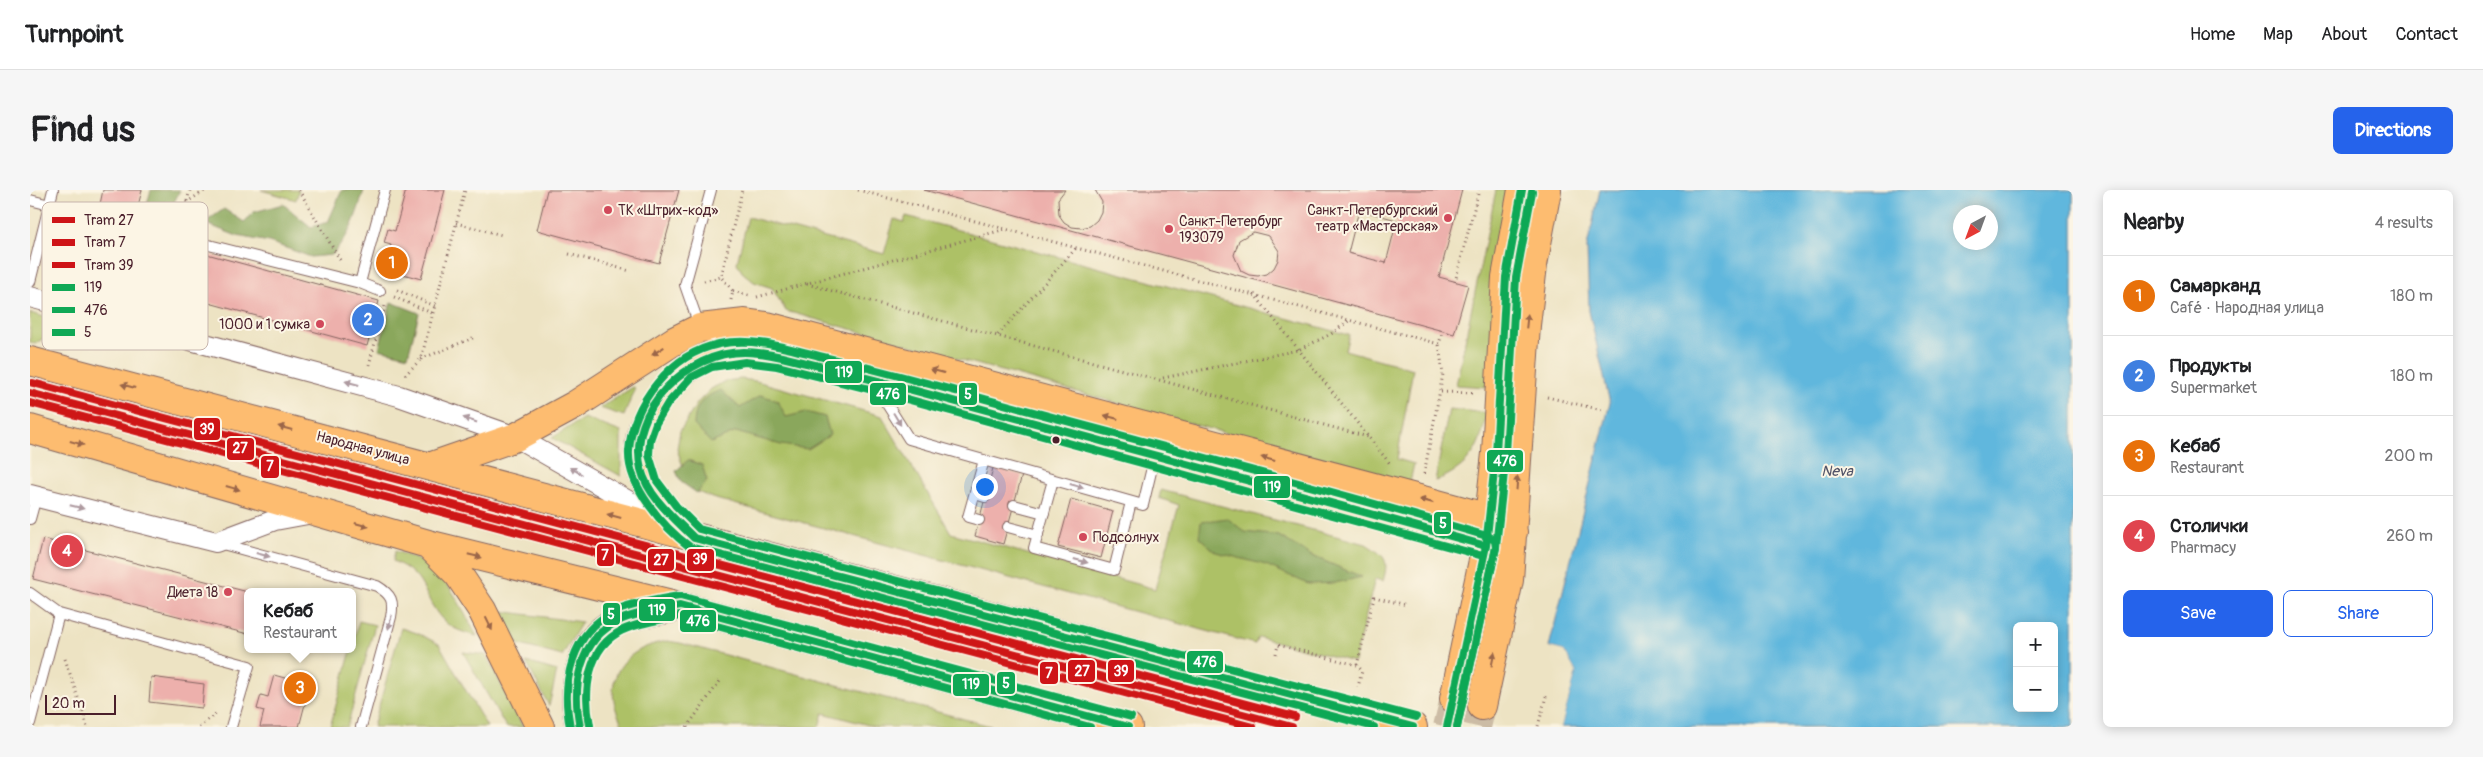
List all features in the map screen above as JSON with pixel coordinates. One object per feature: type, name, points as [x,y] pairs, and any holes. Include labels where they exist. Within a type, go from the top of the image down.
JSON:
[{"type":"main road","points":[[1454,699],[1486,546],[1496,453],[1506,277],[1522,190]]},
{"type":"main road","points":[[1482,706],[1509,580],[1526,325],[1533,265],[1547,190]]},
{"type":"main road","points":[[432,466],[516,437],[575,404],[674,341],[700,328],[745,323],[767,326],[1489,518],[1513,532]]},
{"type":"main road","points":[[694,538],[660,504],[642,478],[638,449],[644,426],[657,397],[676,377],[695,364],[718,354],[740,351],[764,353],[871,378],[1486,546],[1513,532]]},
{"type":"main road","name":"Народная улица","points":[[30,361],[432,466],[694,538],[1340,706],[1412,727]]},
{"type":"main road","points":[[30,429],[428,544],[680,606],[1128,727]]},
{"type":"main road","points":[[428,544],[458,574],[482,610],[540,727]]},
{"type":"main road","points":[[580,727],[575,696],[580,671],[589,648],[600,633],[626,618],[680,606]]},
{"type":"street","points":[[208,345],[399,396],[516,437],[694,538]]},
{"type":"street","points":[[33,496],[216,542],[275,520],[315,512]]},
{"type":"lane","points":[[360,283],[385,190]]},
{"type":"lane","points":[[700,328],[685,285],[711,190]]},
{"type":"lane","points":[[30,282],[42,236]]},
{"type":"lane","points":[[208,245],[360,283],[384,293]]},
{"type":"lane","points":[[871,378],[909,439],[1131,502],[1143,505],[1156,456]]},
{"type":"lane","points":[[979,520],[968,516],[984,460]]},
{"type":"lane","points":[[1053,480],[1034,548],[1114,570],[1131,502]]},
{"type":"lane","points":[[974,494],[985,497]]},
{"type":"lane","points":[[30,518],[33,496]]},
{"type":"lane","points":[[1014,505],[1044,513]]},
{"type":"lane","points":[[1008,527],[1038,535]]},
{"type":"lane","points":[[216,542],[378,586],[389,593],[394,603],[361,727]]},
{"type":"lane","points":[[30,593],[59,614],[249,666],[232,727]]},
{"type":"lane","points":[[30,723],[59,614]]},
{"type":"path","points":[[187,202],[190,190]]},
{"type":"path","points":[[187,202],[206,190]]},
{"type":"path","points":[[299,190],[341,261],[360,283]]},
{"type":"path","points":[[421,359],[465,190]]},
{"type":"path","points":[[742,190],[721,277],[733,291],[756,297],[1007,229]]},
{"type":"path","points":[[858,190],[1439,344]]},
{"type":"path","points":[[1455,282],[1479,190]]},
{"type":"path","points":[[456,223],[502,235]]},
{"type":"path","points":[[998,335],[1077,247]]},
{"type":"path","points":[[569,254],[630,270]]},
{"type":"path","points":[[807,284],[1368,437]]},
{"type":"path","points":[[394,289],[435,306]]},
{"type":"path","points":[[730,301],[733,291]]},
{"type":"path","points":[[369,366],[384,293],[432,313]]},
{"type":"path","points":[[1253,294],[1368,437],[1392,466],[1399,471]]},
{"type":"path","points":[[1160,379],[1298,350],[1331,334],[1351,320]]},
{"type":"path","points":[[1423,481],[1441,392],[1443,374],[1439,344],[1443,330]]},
{"type":"path","points":[[404,376],[421,359],[474,337]]},
{"type":"path","points":[[1441,392],[1477,394]]},
{"type":"path","points":[[1546,397],[1602,410]]},
{"type":"path","points":[[1356,665],[1374,597],[1407,605]]},
{"type":"path","points":[[55,628],[88,727]]},
{"type":"path","points":[[1276,654],[1278,645],[1356,665],[1362,671],[1359,682]]},
{"type":"path","points":[[687,727],[720,681]]},
{"type":"path","points":[[1538,726],[1547,693]]},
{"type":"green space","points":[[151,190],[180,190],[174,202],[148,202]]},
{"type":"green space","points":[[261,190],[299,190],[296,200]]},
{"type":"green space","points":[[342,190],[364,190],[352,225],[344,240],[332,255],[311,257],[269,242],[237,236],[208,225],[208,220],[224,209],[244,222],[254,212],[283,204],[311,227],[328,222]]},
{"type":"green space","points":[[1496,190],[1512,190],[1487,387],[1456,385]]},
{"type":"green space","points":[[906,216],[1349,335],[1345,350],[1413,369],[1397,459],[1414,464],[1410,482],[1394,480],[786,311],[772,288],[754,282],[742,272],[737,263],[748,217],[884,254],[894,219],[904,222]]},
{"type":"green space","points":[[391,302],[419,313],[408,356],[379,349]]},
{"type":"green space","points":[[30,313],[42,316],[42,339],[35,344],[30,342]]},
{"type":"green space","points":[[741,379],[756,381],[882,416],[951,533],[1155,589],[1179,505],[1159,498],[1161,490],[1366,544],[1384,558],[1386,567],[1383,581],[1375,579],[1354,662],[1258,637],[1255,644],[712,498],[698,492],[688,481],[677,449],[680,431],[698,402],[711,389],[725,381]]},
{"type":"green space","points":[[633,387],[635,388],[624,416],[600,408]]},
{"type":"green space","points":[[721,390],[740,408],[761,395],[778,401],[786,417],[806,412],[825,417],[830,435],[808,449],[781,445],[736,432],[711,443],[694,425],[696,412],[701,402],[709,395]]},
{"type":"green space","points":[[1449,409],[1487,413],[1481,437],[1472,455],[1457,470],[1435,481]]},
{"type":"green space","points":[[584,418],[621,432],[621,476],[552,438]]},
{"type":"green space","points":[[688,460],[702,465],[707,481],[697,493],[681,482],[676,471]]},
{"type":"green space","points":[[1227,518],[1245,532],[1279,536],[1310,555],[1362,577],[1335,583],[1308,584],[1266,565],[1216,552],[1199,537],[1201,522]]},
{"type":"green space","points":[[395,551],[412,557],[437,573],[454,594],[477,636],[454,628],[442,619],[418,580],[412,573],[393,561]]},
{"type":"green space","points":[[500,611],[582,622],[562,656],[517,644]]},
{"type":"green space","points":[[359,621],[375,625],[347,727],[330,727],[350,653],[356,653],[356,632]]},
{"type":"green space","points":[[401,628],[417,633],[439,644],[487,727],[373,727]]},
{"type":"green space","points":[[667,641],[994,727],[876,727],[823,713],[819,727],[624,727],[613,697],[614,683],[618,671],[626,660],[637,652],[650,645]]},
{"type":"green space","points":[[463,652],[486,655],[523,727],[506,727]]},
{"type":"green space","points":[[526,662],[557,671],[549,706]]},
{"type":"water","name":"Neva","points":[[1600,190],[2073,190],[2073,727],[1561,727],[1576,672],[1564,651],[1549,647],[1610,403],[1589,311],[1587,247]]},
{"type":"pier","points":[[1549,647],[1564,651],[1576,672],[1561,727],[1558,727],[1573,673],[1563,653],[1549,650]]},
{"type":"building","points":[[103,190],[142,190],[139,202],[100,202]]},
{"type":"building","points":[[406,190],[445,190],[421,279],[385,269],[391,245],[384,243],[388,229],[395,231]]},
{"type":"building","name":"ТК «Штрих-код»","points":[[547,190],[679,190],[659,263],[537,230]]},
{"type":"building","points":[[924,190],[1065,190],[1058,199],[1059,215],[1064,222],[1072,227],[1081,228],[1090,226],[1097,220],[1101,212],[1102,202],[1095,190],[1462,190],[1439,277],[1468,285],[1454,334]],"holes":[[[1359,210],[1397,220],[1386,263],[1348,253]],[[1253,232],[1269,236],[1279,251],[1278,260],[1274,268],[1267,274],[1258,276],[1249,275],[1241,271],[1234,255],[1239,240]]]},
{"type":"building","points":[[208,254],[379,301],[367,346],[208,303]]},
{"type":"building","points":[[993,468],[1022,475],[1003,544],[975,536]]},
{"type":"building","points":[[1071,499],[1113,511],[1101,558],[1058,547]]},
{"type":"building","points":[[43,539],[244,591],[244,633],[33,579]]},
{"type":"building","points":[[274,675],[310,685],[299,727],[260,727],[264,711],[257,709],[261,695],[268,697]]},
{"type":"building","points":[[151,677],[204,684],[202,708],[149,702]]},
{"type":"tunnel","points":[[1447,727],[1454,699]]},
{"type":"tunnel","points":[[1477,727],[1482,706]]},
{"type":"tram line","name":"39","points":[[33,383],[1295,717]]},
{"type":"tram line","name":"27","points":[[30,393],[1292,727]]},
{"type":"tram line","name":"7","points":[[30,403],[1253,727]]},
{"type":"transit line","name":"119","points":[[1447,727],[1486,546],[1496,453],[1506,277],[1522,190]]},
{"type":"transit line","name":"476","points":[[1457,727],[1496,547],[1506,454],[1516,278],[1532,192]]},
{"type":"transit line","name":"5","points":[[1374,727],[690,547],[659,518],[649,505],[634,478],[629,451],[638,415],[657,383],[685,358],[719,344],[732,342],[769,344],[916,380],[1297,482],[1490,537],[1495,541],[1496,548],[1457,727]]},
{"type":"transit line","name":"119","points":[[1413,727],[694,538],[670,515],[649,489],[644,479],[639,447],[643,425],[653,406],[666,388],[683,373],[702,362],[723,355],[744,352],[762,353],[922,392],[1486,546]]},
{"type":"transit line","name":"476","points":[[1416,717],[699,529],[676,506],[657,481],[649,455],[650,440],[656,423],[668,403],[692,377],[712,367],[745,362],[777,366],[881,392],[1483,556]]},
{"type":"transit line","name":"5","points":[[570,727],[567,693],[569,676],[579,645],[589,631],[601,620],[616,611],[680,596],[1131,717]]},
{"type":"transit line","name":"119","points":[[580,727],[577,696],[578,681],[581,666],[595,639],[606,628],[627,617],[680,606],[1128,727]]},
{"type":"transit line","name":"476","points":[[590,725],[587,698],[588,684],[590,671],[602,647],[611,638],[630,627],[680,616],[1090,727]]},
{"type":"place","name":"ТК «Штрих-код»","points":[[608,210]]},
{"type":"place","name":"Санкт-Петербургский театр «Мастерская»","points":[[1448,218]]},
{"type":"place","name":"Санкт-Петербург 193079","points":[[1169,229]]},
{"type":"place","name":"Самарканд","points":[[392,263]]},
{"type":"place","name":"Продукты","points":[[368,320]]},
{"type":"place","name":"1000 и 1 сумка","points":[[320,324]]},
{"type":"place","name":"Подсолнух","points":[[1083,537]]},
{"type":"place","name":"Столички","points":[[67,551]]},
{"type":"place","name":"Диета 18","points":[[228,592]]},
{"type":"place","name":"Кебаб","points":[[300,688]]}]
